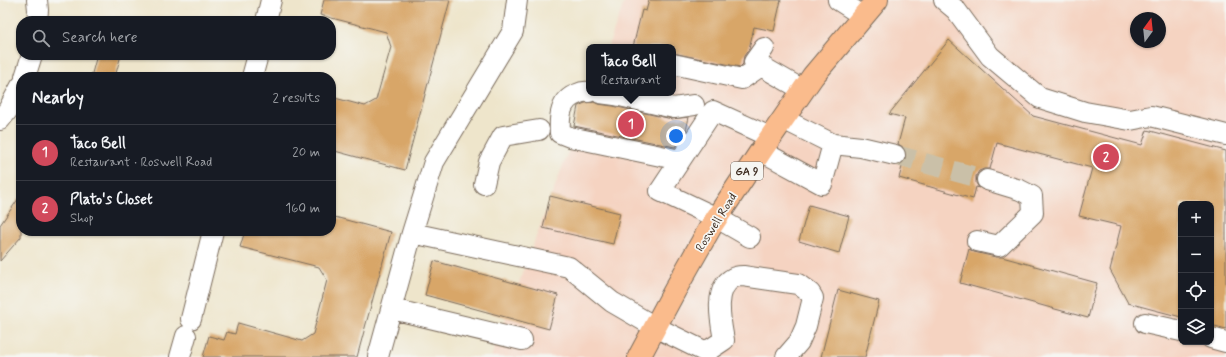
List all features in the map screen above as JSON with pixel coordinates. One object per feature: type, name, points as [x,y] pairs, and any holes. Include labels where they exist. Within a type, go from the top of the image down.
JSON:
[{"type":"main road","name":"Roswell Road","points":[[639,357],[679,283],[717,218],[813,76],[870,8]]},
{"type":"street","points":[[37,0],[37,16]]},
{"type":"street","points":[[267,16],[272,0]]},
{"type":"street","points":[[378,357],[412,233],[434,162],[512,31],[517,0]]},
{"type":"street","points":[[838,0],[870,8]]},
{"type":"street","points":[[944,0],[956,10],[990,56],[1040,98],[1085,112],[1130,120],[1151,116],[1226,135]]},
{"type":"street","points":[[676,65],[742,79],[762,57],[803,90]]},
{"type":"street","points":[[26,72],[31,60]]},
{"type":"street","points":[[253,72],[257,60]]},
{"type":"street","points":[[586,91],[570,96],[562,108],[559,121],[560,132],[570,137],[680,160]]},
{"type":"street","points":[[0,120],[8,110],[16,95]]},
{"type":"street","points":[[620,96],[674,108],[694,106]]},
{"type":"street","points":[[750,237],[717,218],[660,191],[713,111],[766,144],[822,184],[833,144]]},
{"type":"street","points":[[783,119],[833,144],[861,147],[895,155]]},
{"type":"street","points":[[484,184],[489,162],[503,136],[539,130]]},
{"type":"street","points":[[977,241],[999,246],[1033,213],[1032,196],[1020,190],[987,180]]},
{"type":"street","points":[[412,233],[569,267],[612,302],[706,352],[724,340],[720,318],[720,301],[722,291],[727,282],[734,277],[743,276],[798,284],[810,293],[813,298],[806,326],[799,342],[786,357]]},
{"type":"street","points":[[180,357],[212,236]]},
{"type":"street","points":[[392,308],[522,340]]},
{"type":"street","points":[[1145,323],[1178,330]]},
{"type":"street","points":[[1214,339],[1226,342]]},
{"type":"shaded area","points":[[625,0],[1226,0],[1226,357],[491,357],[589,96],[676,96],[676,44],[609,44]]},
{"type":"building","points":[[324,0],[450,0],[405,170],[336,151],[336,98],[365,106],[376,100],[391,47],[386,32],[336,19],[336,16],[320,15]]},
{"type":"building","points":[[649,0],[781,0],[774,31],[754,27],[749,49],[744,56],[743,64],[740,67],[676,54],[676,44],[634,44],[642,10],[646,11]]},
{"type":"building","points":[[949,40],[1033,116],[1142,145],[1147,130],[1226,151],[1226,329],[1214,326],[1214,201],[1178,201],[1178,316],[1128,303],[1110,270],[1121,226],[1079,216],[1092,168],[997,143],[990,169],[979,171],[976,176],[976,183],[979,188],[976,187],[973,199],[899,178],[902,167],[899,166],[904,163],[906,157],[906,151],[898,144],[905,118],[889,114]]},
{"type":"building","points":[[96,60],[120,60],[116,72],[92,72]]},
{"type":"building","points":[[594,102],[672,119],[689,117],[686,131],[675,147],[574,126],[578,106],[585,103]]},
{"type":"building","points":[[550,196],[620,213],[613,244],[543,228]]},
{"type":"building","points":[[16,202],[16,236],[21,237],[0,261],[0,225]]},
{"type":"building","points":[[809,205],[849,216],[839,253],[799,241]]},
{"type":"building","points":[[336,217],[391,232],[357,357],[203,357],[209,336],[224,340],[227,332],[235,334],[238,323],[302,341],[313,334],[327,280],[319,267],[240,247],[243,236],[336,236]]},
{"type":"building","points":[[969,249],[974,252],[1002,257],[1097,283],[1088,318],[960,283]]},
{"type":"building","points":[[434,261],[558,295],[549,329],[425,295]]},
{"type":"building","points":[[838,290],[879,301],[865,357],[821,357]]},
{"type":"tunnel","points":[[895,155],[987,180]]},
{"type":"place","name":"Taco Bell","points":[[631,124]]},
{"type":"place","name":"Plato's Closet","points":[[1106,157]]}]
